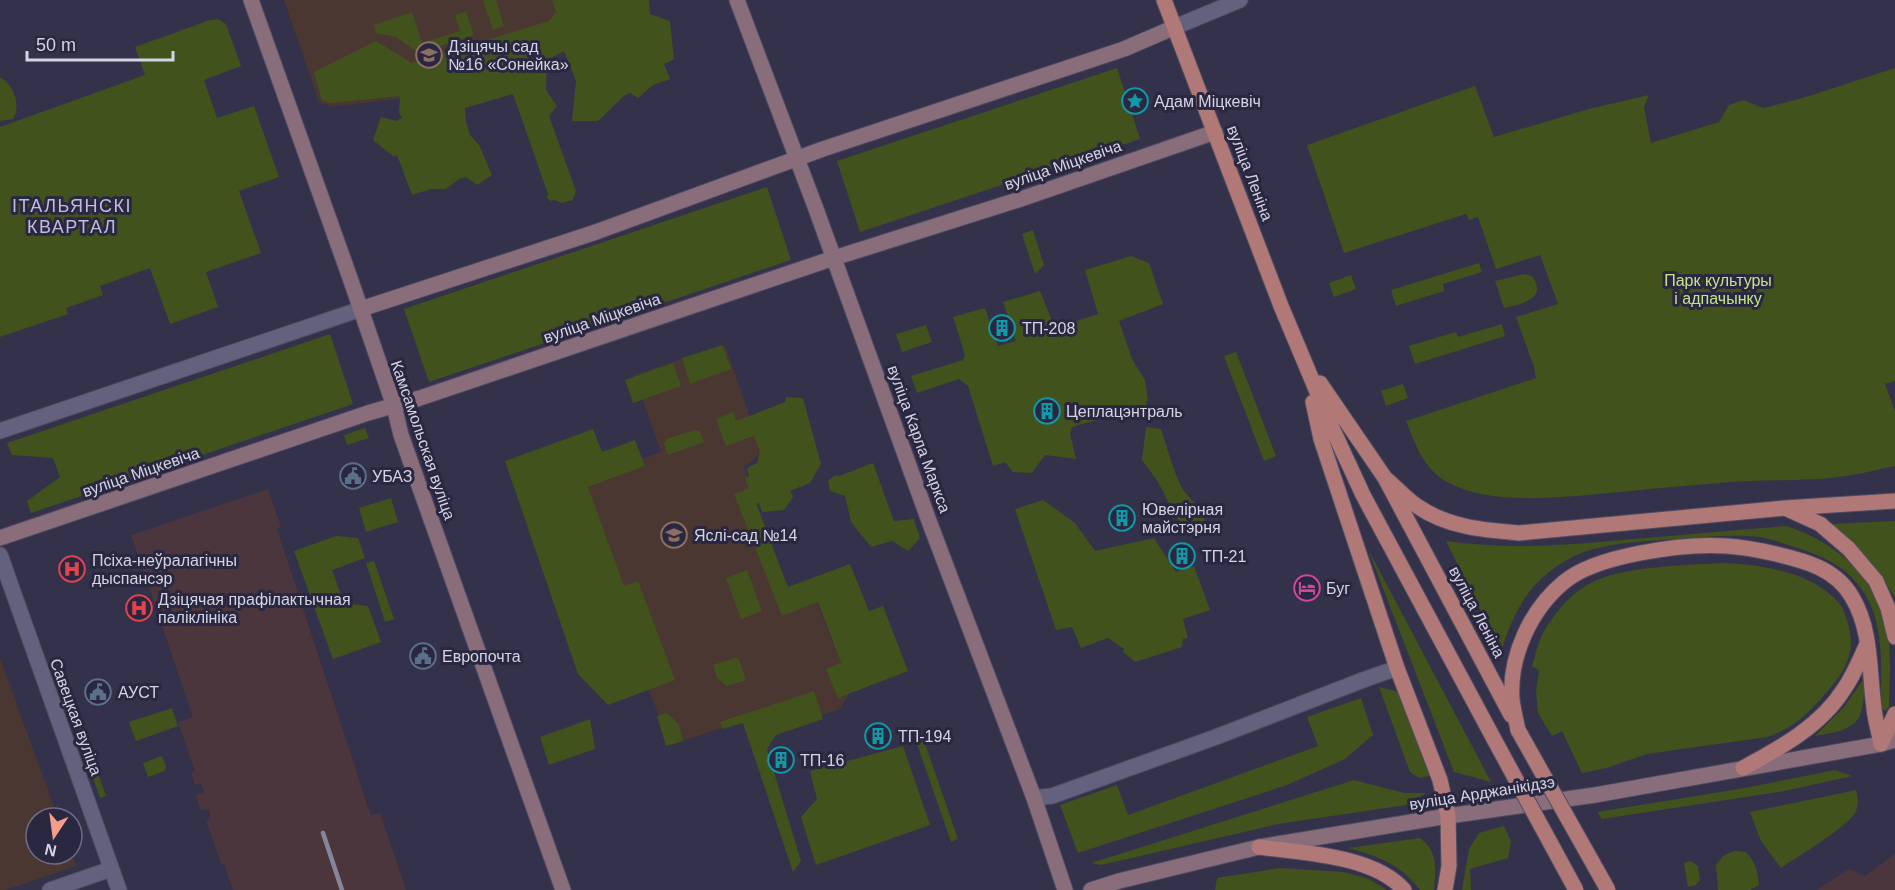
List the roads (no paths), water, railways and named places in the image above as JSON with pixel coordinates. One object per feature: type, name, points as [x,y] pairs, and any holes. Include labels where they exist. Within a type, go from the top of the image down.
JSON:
[{"type":"main road","name":"Камсамольская вуліца","points":[[251,0],[361,309],[405,445],[563,890]]},
{"type":"main road","name":"вуліца Карла Маркса","points":[[737,0],[1034,798],[1065,890]]},
{"type":"main road","name":"вуліца Леніна","points":[[1164,0],[1281,306],[1352,473],[1576,890]]},
{"type":"main road","points":[[361,309],[596,232],[797,159],[1124,49],[1175,27]]},
{"type":"main road","name":"вуліца Міцкевіча","points":[[0,538],[834,258],[1036,194],[1215,132]]},
{"type":"main road","points":[[1303,358],[1321,439],[1397,668],[1440,780],[1448,816],[1449,866],[1445,890]]},
{"type":"main road","name":"вуліца Леніна","points":[[1303,358],[1385,478],[1518,730],[1608,890]]},
{"type":"main road","points":[[1385,478],[1416,506],[1442,520],[1475,529],[1519,533],[1785,508],[1895,501]]},
{"type":"main road","points":[[1785,508],[1820,524],[1849,549],[1876,581],[1888,608],[1895,637]]},
{"type":"main road","points":[[1518,730],[1512,698],[1514,671],[1520,646],[1531,622],[1546,599],[1566,580],[1591,566],[1623,556],[1666,549],[1725,545],[1755,549],[1805,561],[1822,568],[1836,578],[1852,596],[1861,617],[1867,644],[1874,709],[1888,742]]},
{"type":"main road","points":[[1743,768],[1780,747],[1827,711],[1856,670],[1867,644]]},
{"type":"main road","points":[[1888,742],[1895,714]]},
{"type":"main road","name":"вуліца Арджанікідзэ","points":[[1091,890],[1119,880],[1258,847],[1595,795],[1888,742]]},
{"type":"main road","points":[[1258,847],[1347,860],[1378,870],[1404,890]]},
{"type":"street","points":[[1175,27],[1240,0]]},
{"type":"street","points":[[0,431],[361,309]]},
{"type":"street","name":"Савецкая вуліца","points":[[0,555],[119,890]]},
{"type":"street","points":[[1034,798],[1052,796],[1397,668]]},
{"type":"street","points":[[50,890],[111,869]]},
{"type":"railway","points":[[323,833],[342,890]]},
{"type":"place","name":"Дзіцячы сад №16 «Сонейка»","points":[[429,55]]},
{"type":"place","name":"Адам Міцкевіч","points":[[1135,101]]},
{"type":"place","name":"ТП-208","points":[[1002,328]]},
{"type":"place","name":"Цеплацэнтраль","points":[[1047,411]]},
{"type":"place","name":"УБАЗ","points":[[353,476]]},
{"type":"place","name":"Ювелірная майстэрня","points":[[1122,518]]},
{"type":"place","name":"Яслі-сад №14","points":[[674,535]]},
{"type":"place","name":"ТП-21","points":[[1182,556]]},
{"type":"place","name":"Псіха-неўралагічны дыспансэр","points":[[72,569]]},
{"type":"place","name":"Буг","points":[[1307,588]]},
{"type":"place","name":"Дзіцячая прафілактычная паліклініка","points":[[139,608]]},
{"type":"place","name":"Европочта","points":[[423,656]]},
{"type":"place","name":"АУСТ","points":[[98,692]]},
{"type":"place","name":"ТП-194","points":[[878,736]]},
{"type":"place","name":"ТП-16","points":[[781,760]]},
{"type":"district","name":"ІТАЛЬЯНСКІ КВАРТАЛ","points":[[72,216]]},
{"type":"park label","name":"Парк культуры і адпачынку","points":[[1718,289]]}]
